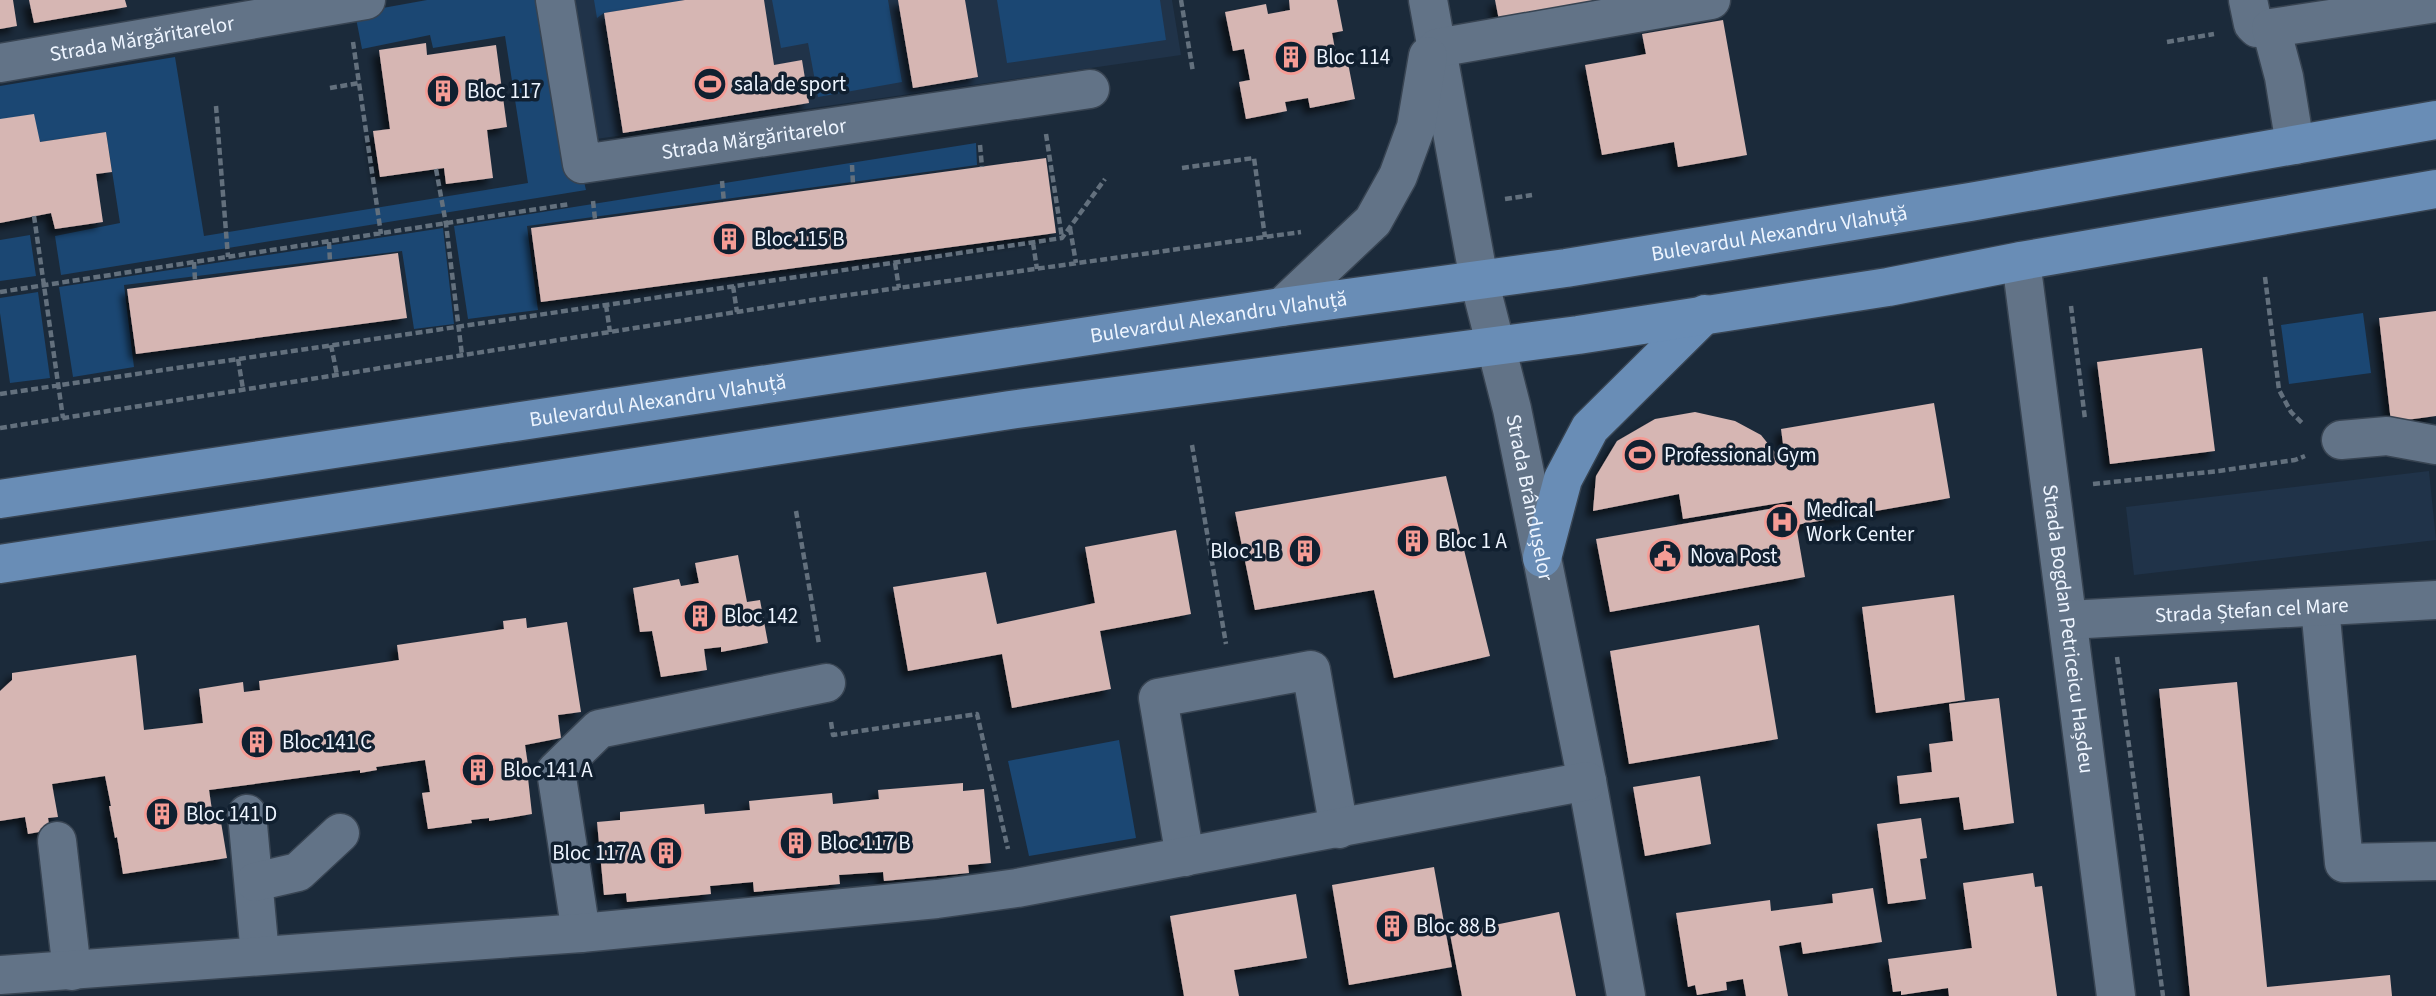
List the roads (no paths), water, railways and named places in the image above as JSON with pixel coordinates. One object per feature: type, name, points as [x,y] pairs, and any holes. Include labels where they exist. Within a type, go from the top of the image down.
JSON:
[{"type":"main road","name":"Bulevardul Alexandru Vlahuță","points":[[0,499],[1282,307],[1615,260],[2436,120]]},
{"type":"main road","points":[[0,564],[1010,410],[1578,335],[1888,287],[2021,261],[2436,189]]},
{"type":"main road","points":[[1542,558],[1563,479],[1590,428],[1705,314]]},
{"type":"street","name":"Strada Mărgăritarelor","points":[[555,0],[582,164],[1090,89]]},
{"type":"street","points":[[1282,307],[1373,221],[1398,176],[1416,127],[1432,23],[1711,0]]},
{"type":"street","name":"Strada Mărgăritarelor","points":[[0,63],[356,2]]},
{"type":"street","points":[[2295,145],[2284,77],[2260,14],[2436,3]]},
{"type":"street","name":"Strada Brândușelor","points":[[1432,23],[1479,280],[1497,345],[1542,558],[1587,781],[1626,996]]},
{"type":"street","name":"Strada Bogdan Petriceicu Hașdeu","points":[[2021,261],[2116,996]]},
{"type":"street","points":[[2341,440],[2387,436],[2436,445]]},
{"type":"street","name":"Strada Ștefan cel Mare","points":[[2068,620],[2436,600]]},
{"type":"street","points":[[2319,607],[2344,863],[2436,860]]},
{"type":"street","points":[[1185,857],[1158,698],[1233,684],[1311,670],[1339,829]]},
{"type":"street","points":[[581,933],[556,771],[599,729],[826,683]]},
{"type":"street","points":[[0,975],[581,933],[937,899],[1017,888],[1587,781]]},
{"type":"street","points":[[247,814],[260,955]]},
{"type":"street","points":[[255,882],[298,872],[340,833]]},
{"type":"street","points":[[58,841],[72,971]]},
{"type":"place","name":"Bloc 114","points":[[1291,57]]},
{"type":"place","name":"sala de sport","points":[[710,84]]},
{"type":"place","name":"Bloc 117","points":[[443,91]]},
{"type":"place","name":"Bloc 115 B","points":[[729,239]]},
{"type":"place","name":"Professional Gym","points":[[1640,455]]},
{"type":"place","name":"Medical Work Center","points":[[1782,522]]},
{"type":"place","name":"Bloc 1 A","points":[[1413,541]]},
{"type":"place","name":"Bloc 1 B","points":[[1305,551]]},
{"type":"place","name":"Nova Post","points":[[1665,556]]},
{"type":"place","name":"Bloc 142","points":[[700,616]]},
{"type":"place","name":"Bloc 141 C","points":[[257,742]]},
{"type":"place","name":"Bloc 141 A","points":[[478,770]]},
{"type":"place","name":"Bloc 141 D","points":[[162,814]]},
{"type":"place","name":"Bloc 117 B","points":[[796,843]]},
{"type":"place","name":"Bloc 117 A","points":[[666,853]]},
{"type":"place","name":"Bloc 88 B","points":[[1392,926]]}]
